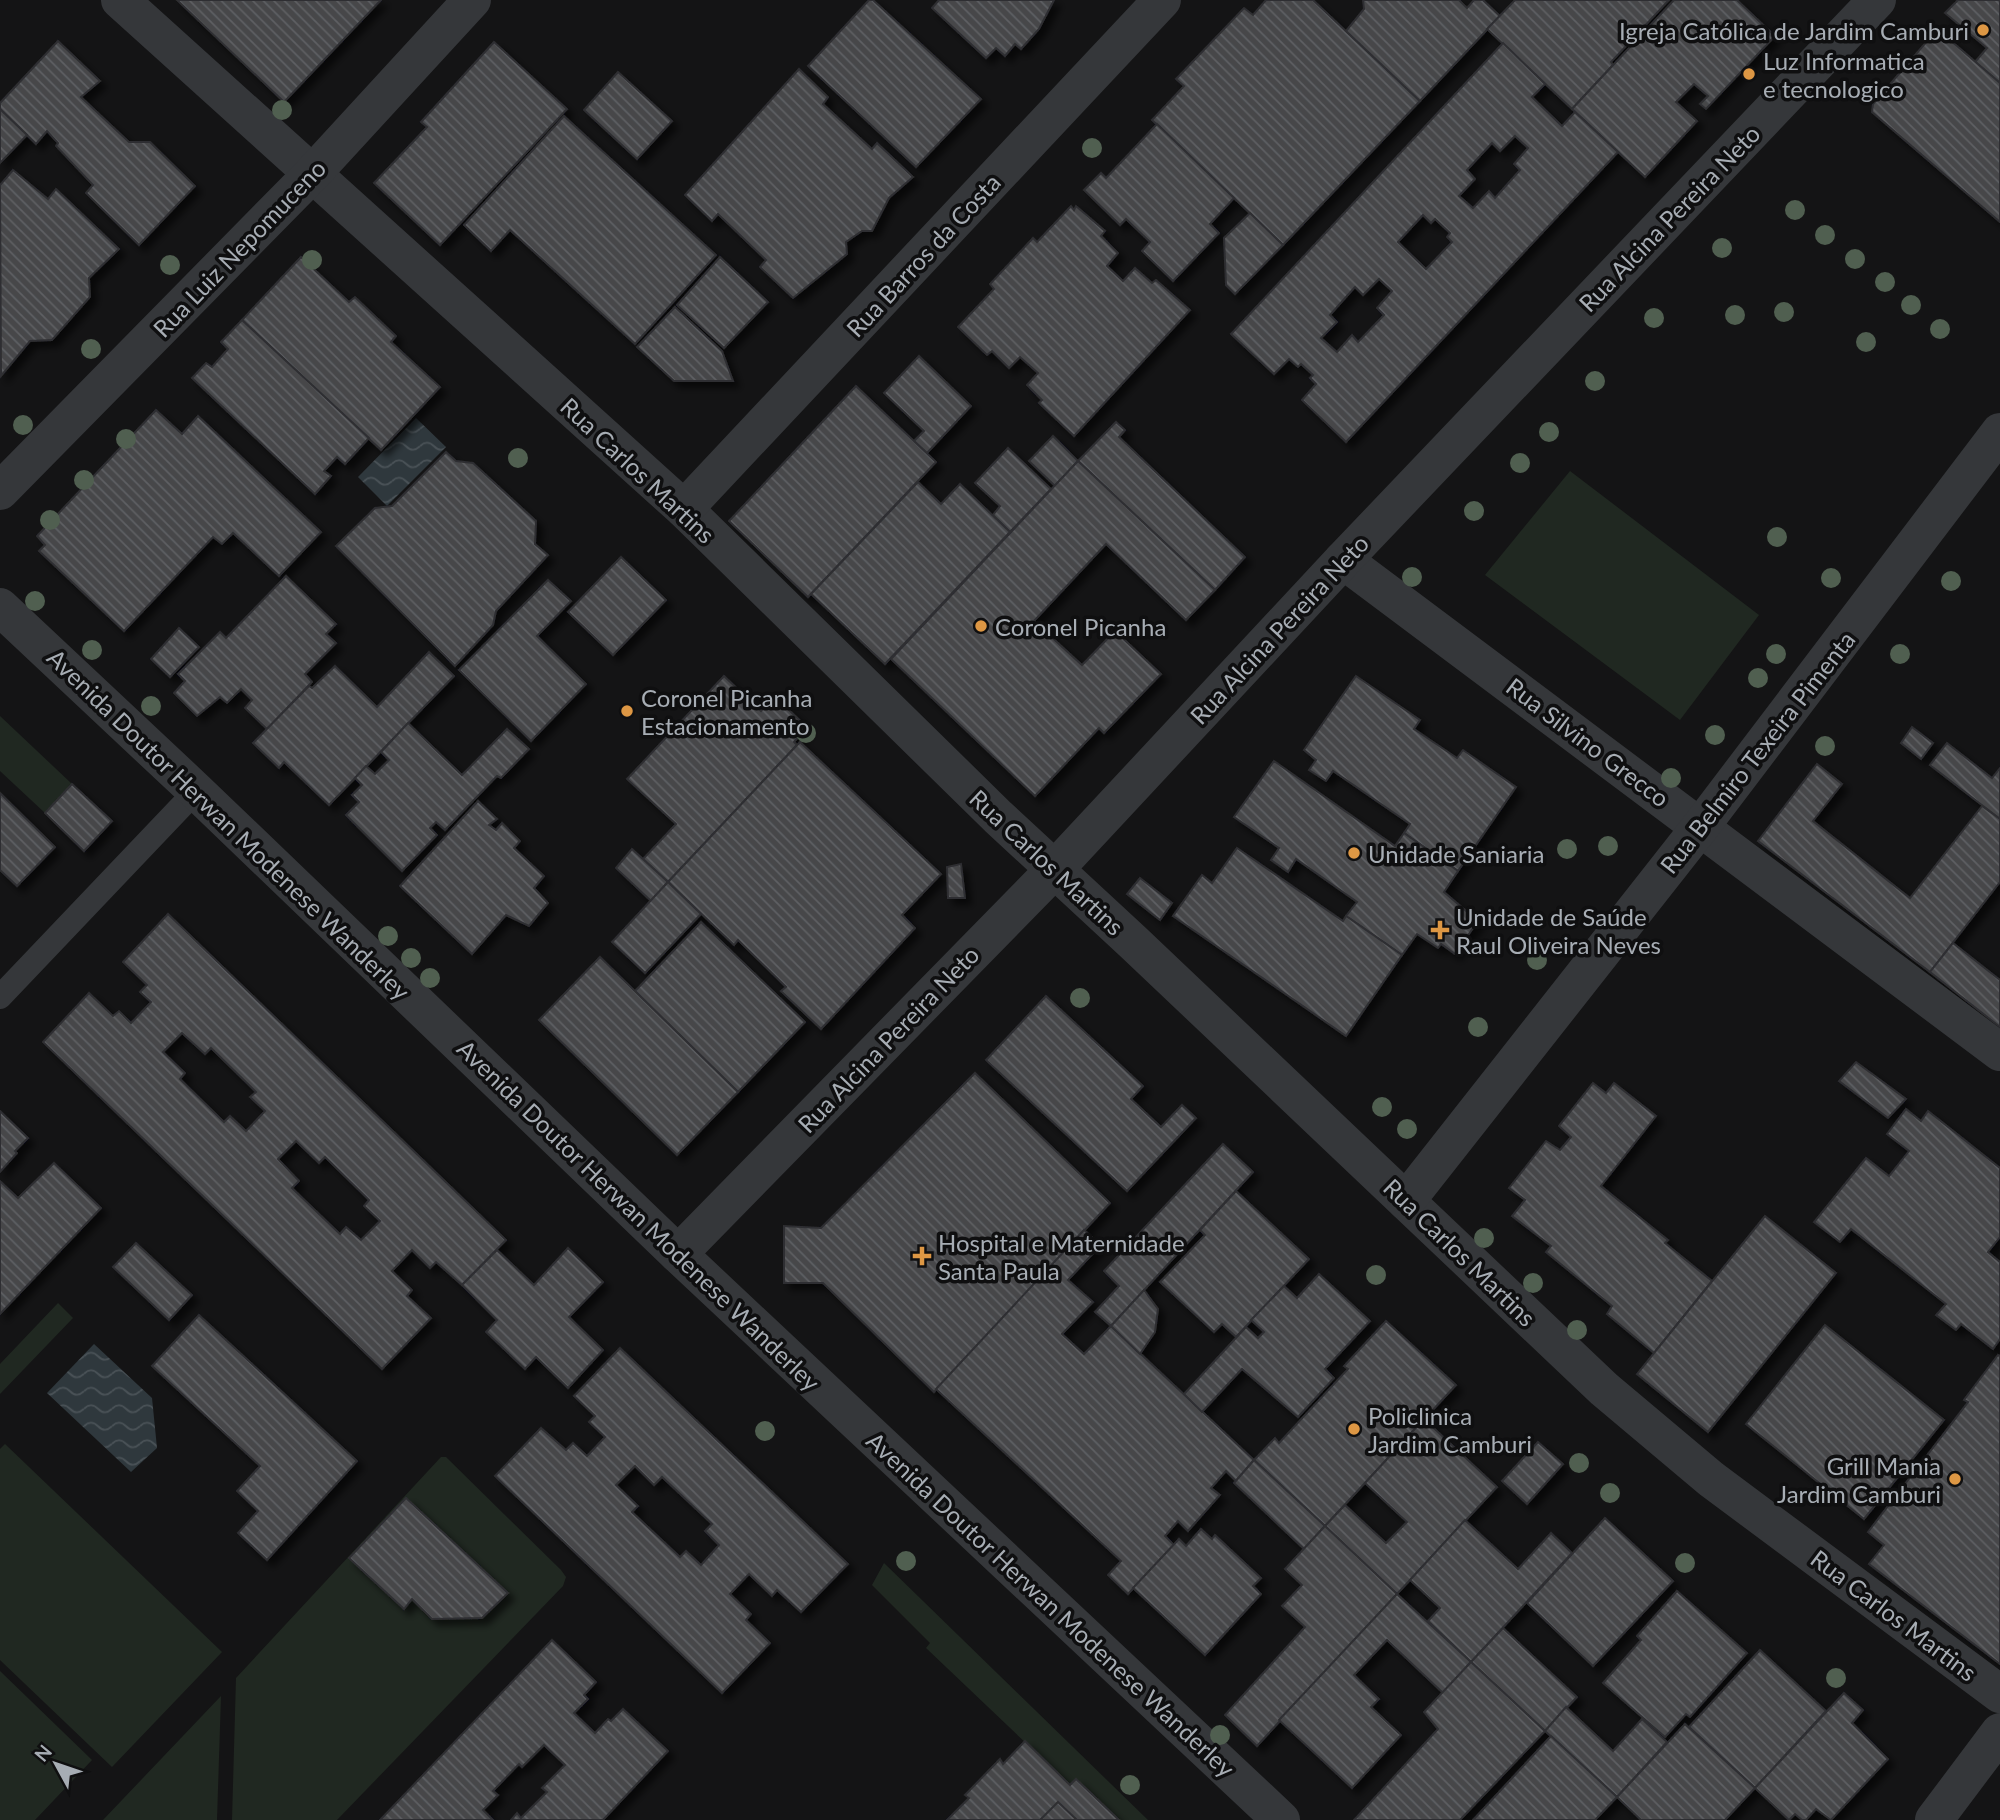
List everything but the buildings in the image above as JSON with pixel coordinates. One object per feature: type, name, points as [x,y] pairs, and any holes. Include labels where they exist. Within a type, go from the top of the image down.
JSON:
[{"type":"street","name":"Rua Carlos Martins","points":[[120,0],[684,509],[998,817],[1604,1389],[1712,1479],[2000,1694]]},
{"type":"street","name":"Rua Luiz Nepomuceno","points":[[0,491],[312,174],[472,0]]},
{"type":"street","name":"Rua Barros da Costa","points":[[684,509],[1162,0]]},
{"type":"street","name":"Rua Alcina Pereira Neto","points":[[678,1254],[1055,869],[1343,561],[1875,1]]},
{"type":"street","name":"Rua Belmiro Texeira Pimenta","points":[[1406,1201],[1701,826],[2000,432]]},
{"type":"street","name":"Rua Silvino Grecco","points":[[1343,561],[2000,1052]]},
{"type":"street","name":"Avenida Doutor Herwan Modenese Wanderley","points":[[0,607],[196,791],[678,1254],[1281,1820]]},
{"type":"street","points":[[1934,1820],[2000,1732]]},
{"type":"lane","points":[[0,997],[196,791]]},
{"type":"shaded area","points":[[1570,471],[1759,615],[1680,720],[1485,575]]},
{"type":"shaded area","points":[[0,716],[72,784],[45,813],[0,771]]},
{"type":"shaded area","points":[[58,1303],[73,1318],[0,1394],[0,1364]]},
{"type":"shaded area","points":[[5,1444],[222,1652],[112,1767],[0,1660],[0,1449]]},
{"type":"shaded area","points":[[441,1457],[446,1457],[561,1570],[566,1577],[563,1586],[337,1820],[232,1820],[236,1678]]},
{"type":"shaded area","points":[[884,1563],[1148,1820],[1119,1820],[1077,1779],[1070,1785],[926,1648],[930,1643],[872,1585]]},
{"type":"shaded area","points":[[0,1671],[92,1760],[35,1820],[0,1820]]},
{"type":"shaded area","points":[[221,1696],[217,1820],[103,1820]]},
{"type":"water","points":[[416,418],[446,447],[387,506],[358,477]]},
{"type":"water","points":[[94,1344],[152,1398],[157,1448],[131,1472],[47,1393]]},
{"type":"place","name":"Igreja Católica de Jardim Camburi","points":[[1983,30]]},
{"type":"place","name":"Luz Informatica e tecnologico","points":[[1749,74]]},
{"type":"place","name":"Coronel Picanha","points":[[981,626]]},
{"type":"place","name":"Coronel Picanha Estacionamento","points":[[627,711]]},
{"type":"place","name":"Unidade Saniaria","points":[[1354,853]]},
{"type":"place","name":"Unidade de Saúde Raul Oliveira Neves","points":[[1440,930]]},
{"type":"place","name":"Hospital e Maternidade Santa Paula","points":[[922,1256]]},
{"type":"place","name":"Policlinica Jardim Camburi","points":[[1354,1429]]},
{"type":"place","name":"Grill Mania Jardim Camburi","points":[[1955,1479]]}]
